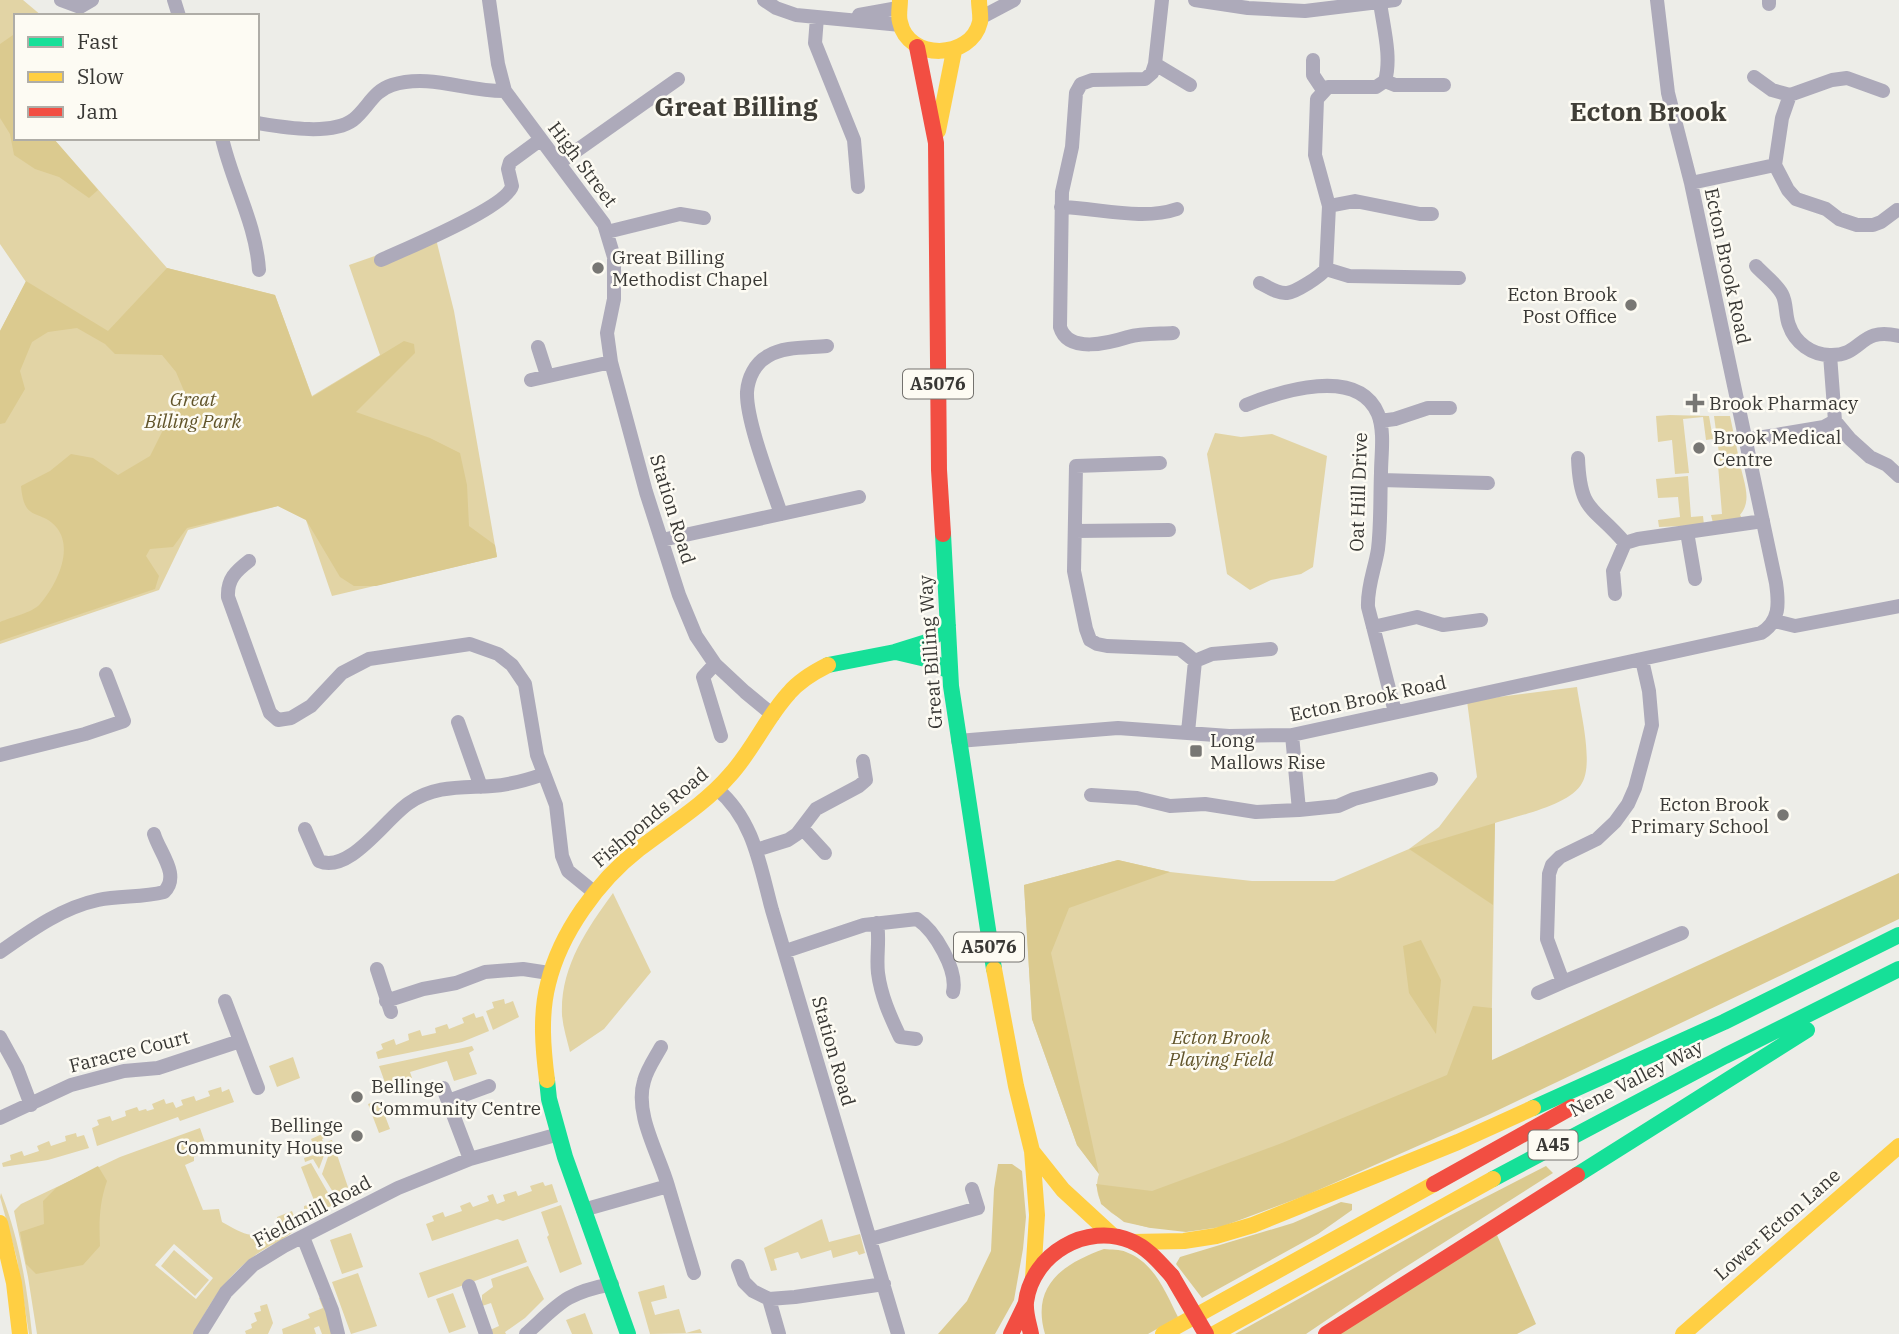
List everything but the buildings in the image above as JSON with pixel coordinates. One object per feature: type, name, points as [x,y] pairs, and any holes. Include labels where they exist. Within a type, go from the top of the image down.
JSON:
[{"type":"main road","points":[[899,4],[901,25],[907,37],[917,47],[942,53],[954,51],[972,38],[980,18],[979,0]]},
{"type":"main road","name":"Great Billing Way","points":[[917,47],[936,143],[939,470],[950,672],[986,929],[1016,1086],[1032,1151],[1037,1215],[1032,1278],[1026,1303]]},
{"type":"main road","name":"Great Billing Way","points":[[936,143],[954,51]]},
{"type":"main road","name":"Fishponds Road","points":[[628,1334],[583,1210],[547,1095],[542,1015],[549,973],[560,944],[595,893],[629,857],[717,789],[730,775],[789,692],[813,673],[830,664],[895,652],[927,642],[948,625]]},
{"type":"main road","name":"Fishponds Road","points":[[895,652],[930,660],[950,672]]},
{"type":"main road","name":"A45","points":[[1724,1022],[1899,935]]},
{"type":"main road","points":[[1326,1334],[1899,970]]},
{"type":"main road","name":"Nene Valley Way","points":[[1214,1334],[1579,1131],[1899,970]]},
{"type":"main road","points":[[1032,1278],[1054,1252],[1072,1241],[1091,1235],[1113,1236],[1133,1242],[1184,1241],[1216,1236],[1253,1225],[1458,1142],[1724,1022]]},
{"type":"main road","name":"Nene Valley Way","points":[[1163,1334],[1724,1022]]},
{"type":"main road","name":"Lower Ecton Lane","points":[[1683,1334],[1899,1146]]},
{"type":"main road","name":"Great Billing Way","points":[[1032,1151],[1063,1190],[1113,1236]]},
{"type":"main road","points":[[0,1223],[14,1283],[20,1334]]},
{"type":"main road","points":[[1133,1242],[1155,1258],[1172,1276],[1206,1334]]},
{"type":"main road","points":[[1011,1334],[1026,1303]]},
{"type":"main road","points":[[1026,1303],[1031,1334]]},
{"type":"street","points":[[61,0],[80,7],[93,0]]},
{"type":"street","name":"High Street","points":[[489,0],[498,64],[505,91],[604,224],[611,242],[615,268],[614,299],[607,333],[611,362],[632,440]]},
{"type":"street","points":[[764,0],[785,12],[901,25]]},
{"type":"street","points":[[980,18],[1014,0]]},
{"type":"street","points":[[1161,0],[1152,73],[1140,81],[1092,80],[1082,84],[1075,97],[1072,147],[1061,206],[1060,327],[1066,338],[1074,342],[1104,344],[1128,337],[1173,333]]},
{"type":"street","points":[[1195,0],[1248,8],[1277,5],[1336,8],[1395,0]]},
{"type":"street","name":"Ecton Brook Road","points":[[958,741],[1096,729],[1138,729],[1229,736],[1292,735],[1761,633],[1775,621],[1779,603],[1776,583],[1691,183],[1668,93],[1657,0]]},
{"type":"street","points":[[1260,283],[1289,293],[1320,277],[1326,269],[1329,206],[1315,155],[1316,104],[1323,90],[1333,86],[1376,87],[1385,81],[1387,68],[1380,2]]},
{"type":"street","points":[[844,18],[899,4]]},
{"type":"street","points":[[817,17],[815,43],[854,140],[858,187]]},
{"type":"street","points":[[1313,60],[1313,75],[1323,90]]},
{"type":"street","points":[[1155,64],[1190,85]]},
{"type":"street","points":[[1754,77],[1772,90],[1790,95],[1832,80],[1847,78],[1883,91]]},
{"type":"street","points":[[559,163],[678,79]]},
{"type":"street","points":[[1385,81],[1395,85],[1444,85]]},
{"type":"street","points":[[259,123],[316,129],[338,127],[352,120],[377,92],[393,84],[444,82],[488,91],[505,91]]},
{"type":"street","points":[[1790,95],[1782,118],[1775,165],[1796,199],[1826,209],[1848,222],[1873,225],[1897,210]]},
{"type":"street","points":[[222,140],[257,243],[259,270]]},
{"type":"street","points":[[381,260],[446,230],[506,197],[512,186],[510,162],[540,140]]},
{"type":"street","points":[[1691,183],[1775,165]]},
{"type":"street","points":[[1329,206],[1356,201],[1420,214],[1433,214]]},
{"type":"street","points":[[1061,206],[1144,214],[1164,214],[1177,209]]},
{"type":"street","points":[[607,232],[680,214],[704,218]]},
{"type":"street","points":[[1756,266],[1782,293],[1788,324],[1797,340],[1812,351],[1830,355],[1848,352],[1873,334],[1884,333],[1899,337]]},
{"type":"street","points":[[1326,269],[1349,276],[1459,278]]},
{"type":"street","points":[[781,514],[752,419],[747,398],[748,382],[756,367],[770,354],[827,346]]},
{"type":"street","points":[[538,347],[547,375]]},
{"type":"street","points":[[1830,355],[1835,421],[1870,457],[1887,465],[1899,476]]},
{"type":"street","points":[[531,380],[611,362]]},
{"type":"street","name":"Oat Hill Drive","points":[[1246,405],[1288,391],[1324,386],[1351,389],[1373,405],[1380,421],[1381,480],[1378,550],[1367,590],[1368,607],[1395,712]]},
{"type":"street","points":[[1380,421],[1428,408],[1450,408]]},
{"type":"street","points":[[1745,440],[1824,427],[1835,421]]},
{"type":"street","name":"Station Road","points":[[632,440],[684,609],[696,636],[734,683],[773,715]]},
{"type":"street","points":[[1578,458],[1579,482],[1589,509],[1625,543]]},
{"type":"street","points":[[1160,463],[1076,466],[1074,571],[1090,640],[1097,645],[1180,649],[1195,661]]},
{"type":"street","points":[[1381,480],[1488,483]]},
{"type":"street","points":[[662,540],[859,497]]},
{"type":"street","points":[[1625,543],[1763,521]]},
{"type":"street","points":[[1075,531],[1169,530]]},
{"type":"street","points":[[1687,533],[1695,579]]},
{"type":"street","points":[[1615,594],[1613,571],[1625,543]]},
{"type":"street","points":[[249,561],[232,576],[228,597],[270,713],[275,718],[282,720],[299,715],[319,699],[342,673],[369,659],[470,644],[506,659],[523,679],[537,755],[556,804],[558,833],[565,864],[568,871],[595,893]]},
{"type":"street","points":[[1775,621],[1795,626],[1899,606]]},
{"type":"street","points":[[1373,627],[1417,617],[1443,625],[1481,620]]},
{"type":"street","points":[[1195,661],[1212,654],[1271,649]]},
{"type":"street","points":[[1563,982],[1548,939],[1549,874],[1556,860],[1597,839],[1615,822],[1635,788],[1652,725],[1642,660]]},
{"type":"street","points":[[1188,733],[1195,661]]},
{"type":"street","points":[[716,664],[704,677],[721,736]]},
{"type":"street","points":[[0,755],[85,734],[124,721],[106,674]]},
{"type":"street","points":[[458,722],[481,787]]},
{"type":"street","points":[[1292,735],[1299,810]]},
{"type":"street","points":[[756,850],[788,840],[803,829],[816,809],[871,781],[863,761]]},
{"type":"street","points":[[305,829],[319,862],[337,864],[363,846],[398,811],[422,795],[441,789],[509,783],[544,774]]},
{"type":"street","points":[[1091,795],[1137,798],[1170,806],[1205,804],[1256,812],[1299,810],[1338,806],[1354,799],[1431,779]]},
{"type":"street","name":"Station Road","points":[[717,789],[740,813],[756,850],[898,1334]]},
{"type":"street","points":[[803,829],[825,853]]},
{"type":"street","points":[[0,952],[40,924],[69,910],[95,901],[164,892],[168,888],[171,875],[154,834]]},
{"type":"street","points":[[786,951],[864,925],[912,918],[923,923],[942,948],[954,979],[953,992]]},
{"type":"street","points":[[877,923],[880,944],[878,975],[887,1008],[900,1037],[916,1039]]},
{"type":"street","points":[[1538,993],[1682,933]]},
{"type":"street","points":[[377,969],[388,1007],[423,989],[456,983],[485,972],[523,969],[549,973]]},
{"type":"street","points":[[225,1001],[258,1088]]},
{"type":"street","points":[[0,1037],[17,1068],[31,1105]]},
{"type":"street","name":"Faracre Court","points":[[0,1118],[66,1086],[93,1077],[159,1068],[240,1041]]},
{"type":"street","points":[[662,1047],[642,1084],[642,1100],[647,1129],[668,1186],[694,1273]]},
{"type":"street","points":[[470,1160],[445,1094],[489,1086]]},
{"type":"street","name":"Fieldmill Road","points":[[200,1334],[226,1292],[253,1265],[303,1237],[372,1200],[470,1160],[559,1134]]},
{"type":"street","points":[[583,1210],[668,1186]]},
{"type":"street","points":[[871,1239],[978,1208],[972,1189]]},
{"type":"street","points":[[303,1237],[332,1310],[338,1334]]},
{"type":"street","points":[[738,1266],[744,1282],[753,1291],[769,1299],[884,1283]]},
{"type":"street","points":[[526,1334],[575,1292],[611,1284]]},
{"type":"street","points":[[469,1286],[486,1334]]},
{"type":"street","points":[[769,1299],[779,1334]]},
{"type":"green space","name":"Great Billing Park","points":[[0,0],[23,0],[40,14],[14,14],[14,140],[55,140],[167,268],[275,295],[312,396],[380,355],[349,265],[435,235],[454,311],[497,557],[332,596],[306,520],[278,506],[188,530],[159,590],[0,644],[0,331],[26,282],[0,244]]},
{"type":"green space","points":[[14,34],[14,140],[55,140],[98,190],[89,198],[59,177],[35,169],[14,155],[10,134],[0,118],[0,44]]},
{"type":"green space","name":"Great Billing Park","points":[[167,268],[275,295],[312,397],[404,341],[414,344],[415,353],[356,412],[430,438],[460,453],[467,485],[469,526],[495,545],[497,557],[376,586],[354,586],[340,577],[306,520],[278,506],[187,528],[173,547],[150,549],[146,556],[159,576],[155,589],[0,641],[0,622],[40,604],[57,578],[63,557],[62,537],[57,528],[45,518],[29,511],[21,486],[50,471],[71,454],[93,458],[118,475],[150,456],[163,430],[187,398],[176,372],[162,355],[115,354],[105,344],[77,328],[48,332],[32,342],[20,371],[25,389],[5,423],[0,424],[0,331],[26,281],[108,331]]},
{"type":"green space","points":[[1656,416],[1709,416],[1713,439],[1706,440],[1703,417],[1683,419],[1689,473],[1675,474],[1672,440],[1658,442]]},
{"type":"green space","points":[[1714,416],[1730,416],[1739,459],[1720,461]]},
{"type":"green space","points":[[1215,433],[1241,437],[1272,434],[1327,456],[1313,567],[1301,574],[1271,580],[1250,590],[1227,574],[1207,454]]},
{"type":"green space","points":[[1740,463],[1747,497],[1740,515],[1742,518],[1713,523],[1711,515],[1722,514],[1718,465]]},
{"type":"green space","points":[[1688,476],[1691,517],[1703,516],[1704,525],[1659,527],[1658,520],[1680,517],[1678,497],[1658,498],[1656,479]]},
{"type":"green space","name":"Ecton Brook Playing Field","points":[[1577,687],[1587,763],[1582,783],[1567,798],[1495,823],[1491,1060],[1151,1228],[1120,1218],[1111,1212],[1099,1197],[1099,1174],[1077,1145],[1032,1019],[1024,885],[1118,860],[1170,872],[1252,881],[1334,881],[1409,849],[1439,827],[1477,777],[1467,701]]},
{"type":"green space","points":[[1495,823],[1493,905],[1409,849]]},
{"type":"green space","points":[[1118,860],[1170,872],[1069,908],[1051,953],[1099,1174],[1077,1145],[1032,1019],[1024,885]]},
{"type":"green space","points":[[1899,873],[1899,919],[1490,1114],[1307,1195],[1221,1227],[1186,1232],[1124,1222],[1101,1204],[1096,1184],[1152,1191],[1282,1143],[1447,1075],[1473,1006],[1492,1008],[1492,1060]]},
{"type":"green space","points":[[613,893],[651,972],[604,1029],[570,1052],[562,1015],[565,981],[584,935]]},
{"type":"green space","points":[[1421,940],[1441,980],[1436,1034],[1409,993],[1403,946]]},
{"type":"green space","points":[[504,999],[505,1004],[513,1001],[519,1017],[493,1030],[486,1011],[494,1008],[492,1002]]},
{"type":"green space","points":[[474,1013],[476,1018],[483,1016],[489,1031],[462,1042],[378,1059],[376,1052],[383,1049],[381,1044],[394,1039],[396,1045],[409,1040],[408,1034],[420,1030],[422,1036],[436,1033],[435,1028],[447,1024],[449,1029],[464,1023],[462,1018]]},
{"type":"green space","points":[[472,1046],[474,1050],[469,1053],[477,1074],[454,1081],[447,1061],[410,1072],[412,1078],[407,1080],[410,1090],[401,1093],[399,1087],[388,1091],[379,1066]]},
{"type":"green space","points":[[293,1057],[300,1078],[277,1087],[269,1066]]},
{"type":"green space","points":[[221,1087],[222,1092],[229,1089],[234,1102],[180,1121],[178,1117],[97,1146],[92,1128],[99,1125],[97,1120],[110,1116],[112,1121],[126,1116],[125,1111],[137,1107],[139,1111],[154,1109],[152,1104],[164,1099],[166,1104],[173,1102],[176,1108],[183,1105],[181,1100],[194,1096],[196,1101],[210,1096],[208,1091]]},
{"type":"green space","points":[[379,1100],[390,1129],[379,1133],[368,1104]]},
{"type":"green space","points":[[200,1128],[208,1151],[194,1157],[194,1161],[185,1165],[203,1210],[219,1209],[222,1222],[251,1235],[281,1228],[277,1217],[292,1211],[297,1224],[287,1236],[263,1250],[231,1276],[214,1298],[194,1334],[37,1334],[14,1211],[21,1204],[120,1157]],"holes":[[[174,1244],[213,1278],[196,1299],[155,1265]]]},
{"type":"green space","points":[[329,1131],[330,1135],[322,1139],[326,1150],[319,1169],[313,1159],[305,1162],[304,1158],[317,1154],[311,1139]]},
{"type":"green space","points":[[76,1133],[77,1137],[84,1135],[89,1148],[48,1160],[3,1167],[2,1163],[11,1160],[10,1155],[22,1151],[24,1156],[39,1151],[37,1146],[49,1141],[51,1146],[66,1141],[65,1136]]},
{"type":"green space","points":[[332,1140],[351,1196],[339,1202],[322,1174],[330,1151],[326,1142]]},
{"type":"green space","points":[[311,1163],[335,1205],[304,1210],[304,1206],[315,1203],[301,1167]]},
{"type":"green space","points":[[998,1164],[1012,1164],[1022,1171],[1026,1217],[1014,1300],[995,1334],[938,1334],[967,1301],[991,1251]]},
{"type":"green space","points":[[98,1166],[107,1181],[100,1214],[100,1246],[83,1265],[36,1274],[26,1264],[20,1232],[44,1224],[43,1201],[56,1188]]},
{"type":"green space","points":[[1546,1166],[1553,1173],[1306,1334],[1235,1334],[1445,1218]]},
{"type":"green space","points":[[543,1182],[545,1186],[552,1184],[558,1202],[432,1241],[426,1224],[434,1221],[432,1216],[443,1212],[445,1217],[462,1211],[460,1206],[470,1202],[473,1207],[489,1201],[487,1196],[493,1194],[497,1204],[505,1201],[503,1195],[516,1191],[518,1196],[532,1191],[530,1186]]},
{"type":"green space","points":[[1,1193],[21,1262],[32,1334],[29,1334],[17,1259]]},
{"type":"green space","points":[[1341,1202],[1352,1204],[1352,1210],[1318,1234],[1202,1298],[1176,1264],[1180,1257],[1293,1223]]},
{"type":"green space","points":[[561,1205],[582,1264],[560,1273],[541,1212]]},
{"type":"green space","points":[[822,1219],[829,1242],[860,1234],[865,1253],[859,1255],[857,1251],[833,1258],[831,1250],[801,1259],[798,1252],[774,1259],[777,1270],[771,1271],[764,1248]]},
{"type":"green space","points":[[351,1233],[363,1267],[342,1274],[330,1240]]},
{"type":"green space","points":[[1497,1235],[1536,1324],[1517,1334],[1336,1334]]},
{"type":"green space","points":[[518,1239],[527,1262],[428,1298],[419,1273]]},
{"type":"green space","points":[[1104,1249],[1124,1251],[1144,1263],[1158,1279],[1178,1317],[1148,1334],[1045,1334],[1042,1303],[1046,1290],[1063,1270]]},
{"type":"green space","points":[[174,1250],[209,1280],[195,1296],[161,1266]]},
{"type":"green space","points":[[528,1266],[544,1299],[525,1318],[505,1332],[506,1334],[493,1334],[490,1330],[499,1326],[491,1303],[482,1306],[482,1295],[493,1287],[491,1279]]},
{"type":"green space","points":[[358,1273],[377,1326],[351,1334],[332,1282]]},
{"type":"green space","points":[[664,1285],[667,1298],[651,1302],[655,1315],[679,1309],[686,1333],[700,1329],[702,1333],[650,1334],[638,1292]]},
{"type":"green space","points":[[453,1293],[466,1327],[449,1333],[436,1299]]},
{"type":"green space","points":[[321,1297],[333,1334],[322,1334],[319,1326],[314,1328],[316,1334],[283,1334],[282,1329],[310,1318],[308,1314],[323,1308],[319,1298]]},
{"type":"green space","points":[[267,1304],[273,1323],[268,1334],[246,1334],[245,1331],[252,1328],[251,1324],[257,1321],[254,1313],[261,1311],[260,1306]]},
{"type":"green space","points":[[585,1313],[593,1334],[572,1334],[566,1320]]},
{"type":"traffic: fast","points":[[943,534],[951,686],[994,969]]},
{"type":"traffic: fast","points":[[828,665],[895,652],[927,642],[948,625]]},
{"type":"traffic: fast","points":[[896,652],[930,660],[950,672]]},
{"type":"traffic: fast","points":[[1533,1108],[1724,1022],[1899,935]]},
{"type":"traffic: fast","points":[[1493,1179],[1725,1056],[1899,969]]},
{"type":"traffic: fast","points":[[1577,1175],[1807,1030]]},
{"type":"traffic: fast","points":[[547,1080],[549,1099],[565,1157],[628,1334]]},
{"type":"traffic: slow","points":[[900,0],[899,20],[905,35],[915,44],[940,51],[965,44],[974,35],[980,22],[979,0]]},
{"type":"traffic: slow","points":[[938,131],[954,51]]},
{"type":"traffic: slow","points":[[547,1080],[543,1032],[545,996],[562,946],[583,909],[595,892],[624,862],[720,786],[789,693],[807,677],[828,665]]},
{"type":"traffic: slow","points":[[994,969],[1016,1086],[1032,1151],[1037,1215],[1033,1278]]},
{"type":"traffic: slow","points":[[1133,1242],[1184,1241],[1216,1236],[1253,1225],[1458,1142],[1533,1108]]},
{"type":"traffic: slow","points":[[1683,1334],[1899,1146]]},
{"type":"traffic: slow","points":[[1032,1151],[1063,1190],[1113,1236]]},
{"type":"traffic: slow","points":[[1214,1334],[1493,1179]]},
{"type":"traffic: slow","points":[[1163,1334],[1434,1184]]},
{"type":"traffic: slow","points":[[0,1223],[14,1283],[20,1334]]},
{"type":"traffic: jam","points":[[917,47],[936,143],[939,470],[943,534]]},
{"type":"traffic: jam","points":[[1434,1184],[1572,1107]]},
{"type":"traffic: jam","points":[[1326,1334],[1577,1175]]},
{"type":"traffic: jam","points":[[1031,1334],[1026,1306],[1030,1285],[1050,1257],[1064,1246],[1080,1239],[1114,1236],[1131,1241],[1148,1252],[1172,1276]]},
{"type":"traffic: jam","points":[[1172,1276],[1206,1334]]},
{"type":"traffic: jam","points":[[1011,1334],[1026,1303]]},
{"type":"place","name":"Great Billing Methodist Chapel","points":[[598,268]]},
{"type":"place","name":"Ecton Brook Post Office","points":[[1631,305]]},
{"type":"place","name":"Brook Pharmacy","points":[[1695,403]]},
{"type":"place","name":"Brook Medical Centre","points":[[1699,448]]},
{"type":"place","name":"Long Mallows Rise","points":[[1196,751]]},
{"type":"place","name":"Ecton Brook Primary School","points":[[1783,815]]},
{"type":"place","name":"Bellinge Community Centre","points":[[357,1097]]},
{"type":"place","name":"Bellinge Community House","points":[[357,1136]]},
{"type":"district","name":"Great Billing","points":[[736,107]]},
{"type":"district","name":"Ecton Brook","points":[[1648,112]]}]
